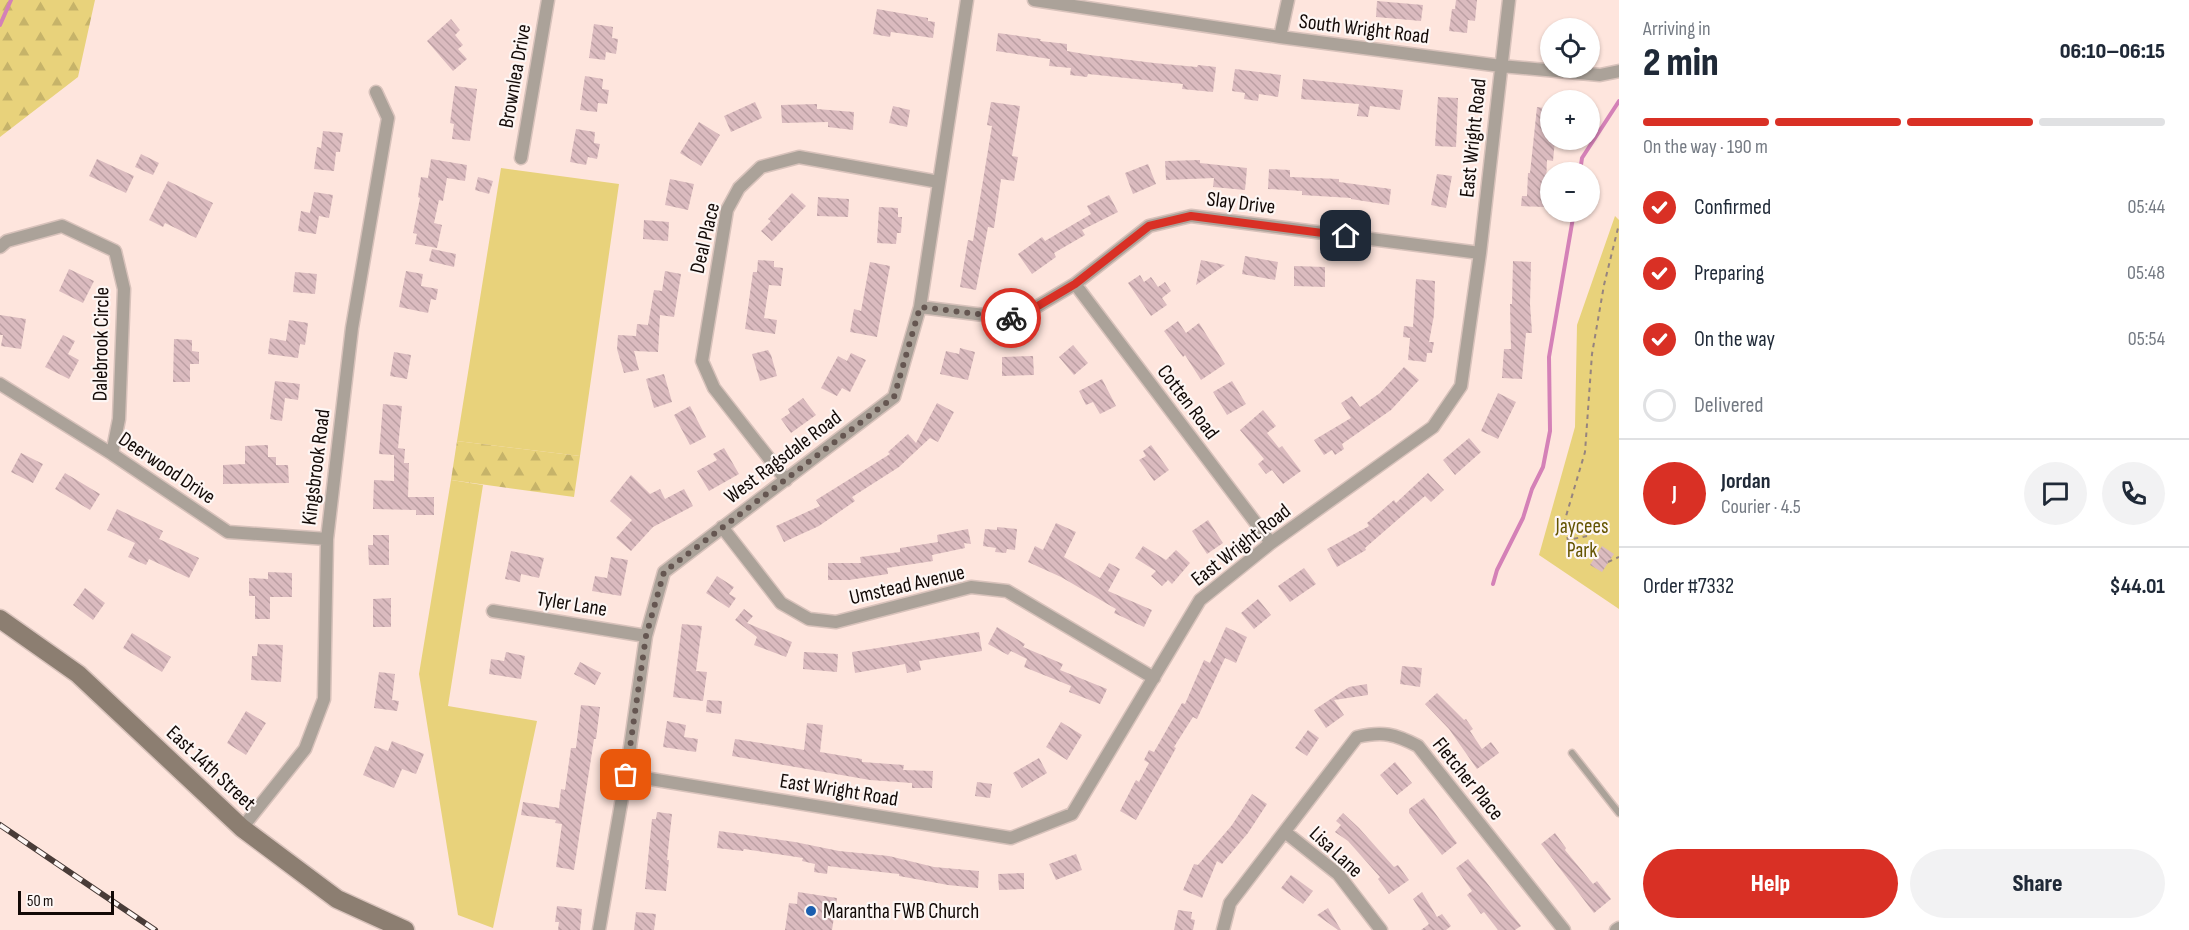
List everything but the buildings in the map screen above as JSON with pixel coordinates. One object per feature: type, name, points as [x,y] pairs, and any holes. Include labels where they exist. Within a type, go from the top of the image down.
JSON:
[{"type":"street","name":"Brownlea Drive","points":[[521,158],[548,0]]},
{"type":"street","name":"West Ragsdale Road","points":[[599,930],[626,775],[646,636],[664,572],[894,397],[920,307],[967,0]]},
{"type":"street","name":"South Wright Road","points":[[1034,0],[1280,37],[1501,66],[1600,75],[1619,71]]},
{"type":"street","points":[[1280,37],[1288,0]]},
{"type":"street","name":"East Wright Road","points":[[626,775],[1011,838],[1072,814],[1200,600],[1271,543],[1433,428],[1461,386],[1480,253],[1509,0]]},
{"type":"street","name":"Kingsbrook Road","points":[[242,828],[305,749],[324,699],[327,539],[352,328],[388,118],[376,92]]},
{"type":"street","name":"Deal Place","points":[[786,480],[714,388],[702,361],[727,210],[739,188],[761,167],[799,157],[939,182]]},
{"type":"street","name":"Slay Drive","points":[[920,307],[1016,319],[1075,284],[1149,226],[1191,216],[1480,253]]},
{"type":"street","name":"Dalebrook Circle","points":[[0,247],[7,241],[62,226],[115,251],[124,289],[119,419],[112,454]]},
{"type":"street","name":"Cotten Road","points":[[1075,284],[1271,543]]},
{"type":"street","name":"Deerwood Drive","points":[[0,384],[112,454],[228,532],[327,539]]},
{"type":"street","name":"Umstead Avenue","points":[[722,527],[781,603],[808,619],[836,622],[971,587],[1007,591],[1154,678]]},
{"type":"street","name":"Tyler Lane","points":[[493,611],[646,636]]},
{"type":"street","name":"East 14th Street","points":[[0,619],[78,674],[242,828],[337,899],[405,930]]},
{"type":"street","name":"Fletcher Place","points":[[1223,930],[1230,903],[1357,737],[1378,732],[1400,737],[1418,746],[1564,930]]},
{"type":"street","name":"Lisa Lane","points":[[1285,832],[1338,874],[1380,930]]},
{"type":"lane","points":[[1572,753],[1619,813]]},
{"type":"path","points":[[1587,536],[1568,540],[1564,523],[1586,452],[1592,354],[1604,285],[1619,224]]},
{"type":"path","points":[[1608,562],[1619,557]]},
{"type":"green space","points":[[0,0],[95,0],[78,77],[0,137]]},
{"type":"green space","points":[[501,168],[619,184],[580,456],[457,441]]},
{"type":"green space","name":"Jaycees Park","points":[[1615,216],[1619,220],[1619,609],[1539,555],[1575,427],[1577,325]]},
{"type":"green space","points":[[457,441],[580,456],[574,497],[451,480]]},
{"type":"green space","points":[[451,480],[483,485],[448,706],[537,721],[493,928],[458,915],[419,674]]},
{"type":"waterway","points":[[0,25],[11,0]]},
{"type":"waterway","points":[[1581,162],[1619,101]]},
{"type":"waterway","points":[[1493,584],[1497,570],[1523,518],[1532,489],[1543,467],[1550,431],[1549,357],[1572,222]]},
{"type":"railway","points":[[0,825],[155,930]]},
{"type":"way so far","points":[[626,775],[646,636],[664,572],[894,397],[920,307],[1011,318]]},
{"type":"place","name":"Marantha FWB Church","points":[[811,911]]},
{"type":"route","points":[[1011,318],[1016,319],[1075,284],[1149,226],[1191,216],[1346,236]]}]
